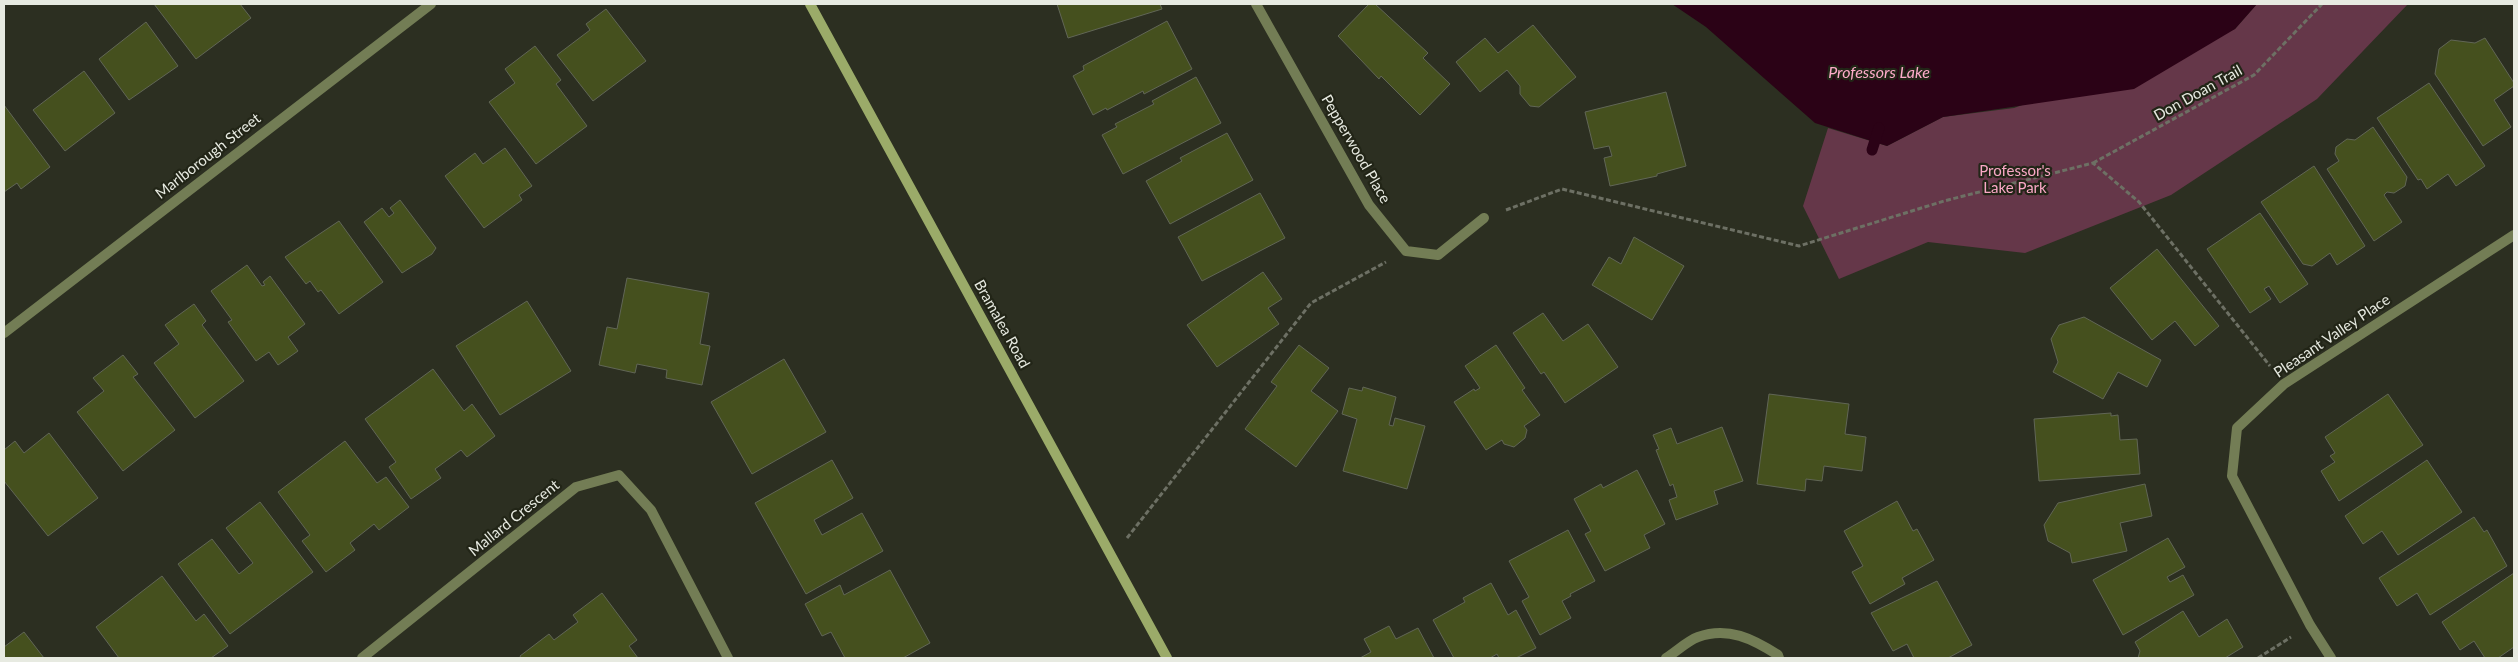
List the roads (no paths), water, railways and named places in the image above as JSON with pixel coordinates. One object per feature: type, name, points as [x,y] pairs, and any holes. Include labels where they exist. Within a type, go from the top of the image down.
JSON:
[{"type":"main road","name":"Bramalea Road","points":[[810,4],[1166,658]]},
{"type":"street","name":"Marlborough Street","points":[[4,333],[431,4]]},
{"type":"street","name":"Pepperwood Place","points":[[1256,4],[1369,205],[1406,251],[1438,255],[1484,218]]},
{"type":"street","name":"Pleasant Valley Place","points":[[2331,658],[2310,625],[2232,476],[2237,428],[2284,384],[2514,235]]},
{"type":"street","name":"Mallard Crescent","points":[[362,658],[576,487],[619,475],[651,510],[728,658]]},
{"type":"street","points":[[1666,658],[1698,637],[1730,632],[1756,641],[1778,655],[1779,658]]},
{"type":"water","name":"Professors Lake","points":[[1672,4],[2257,4],[2235,29],[2134,89],[1943,117],[1887,146],[1815,123],[1706,27]]},
{"type":"waterway","points":[[1872,150],[1879,128]]},
{"type":"park label","name":"Professor's Lake Park","points":[[2015,180]]}]
